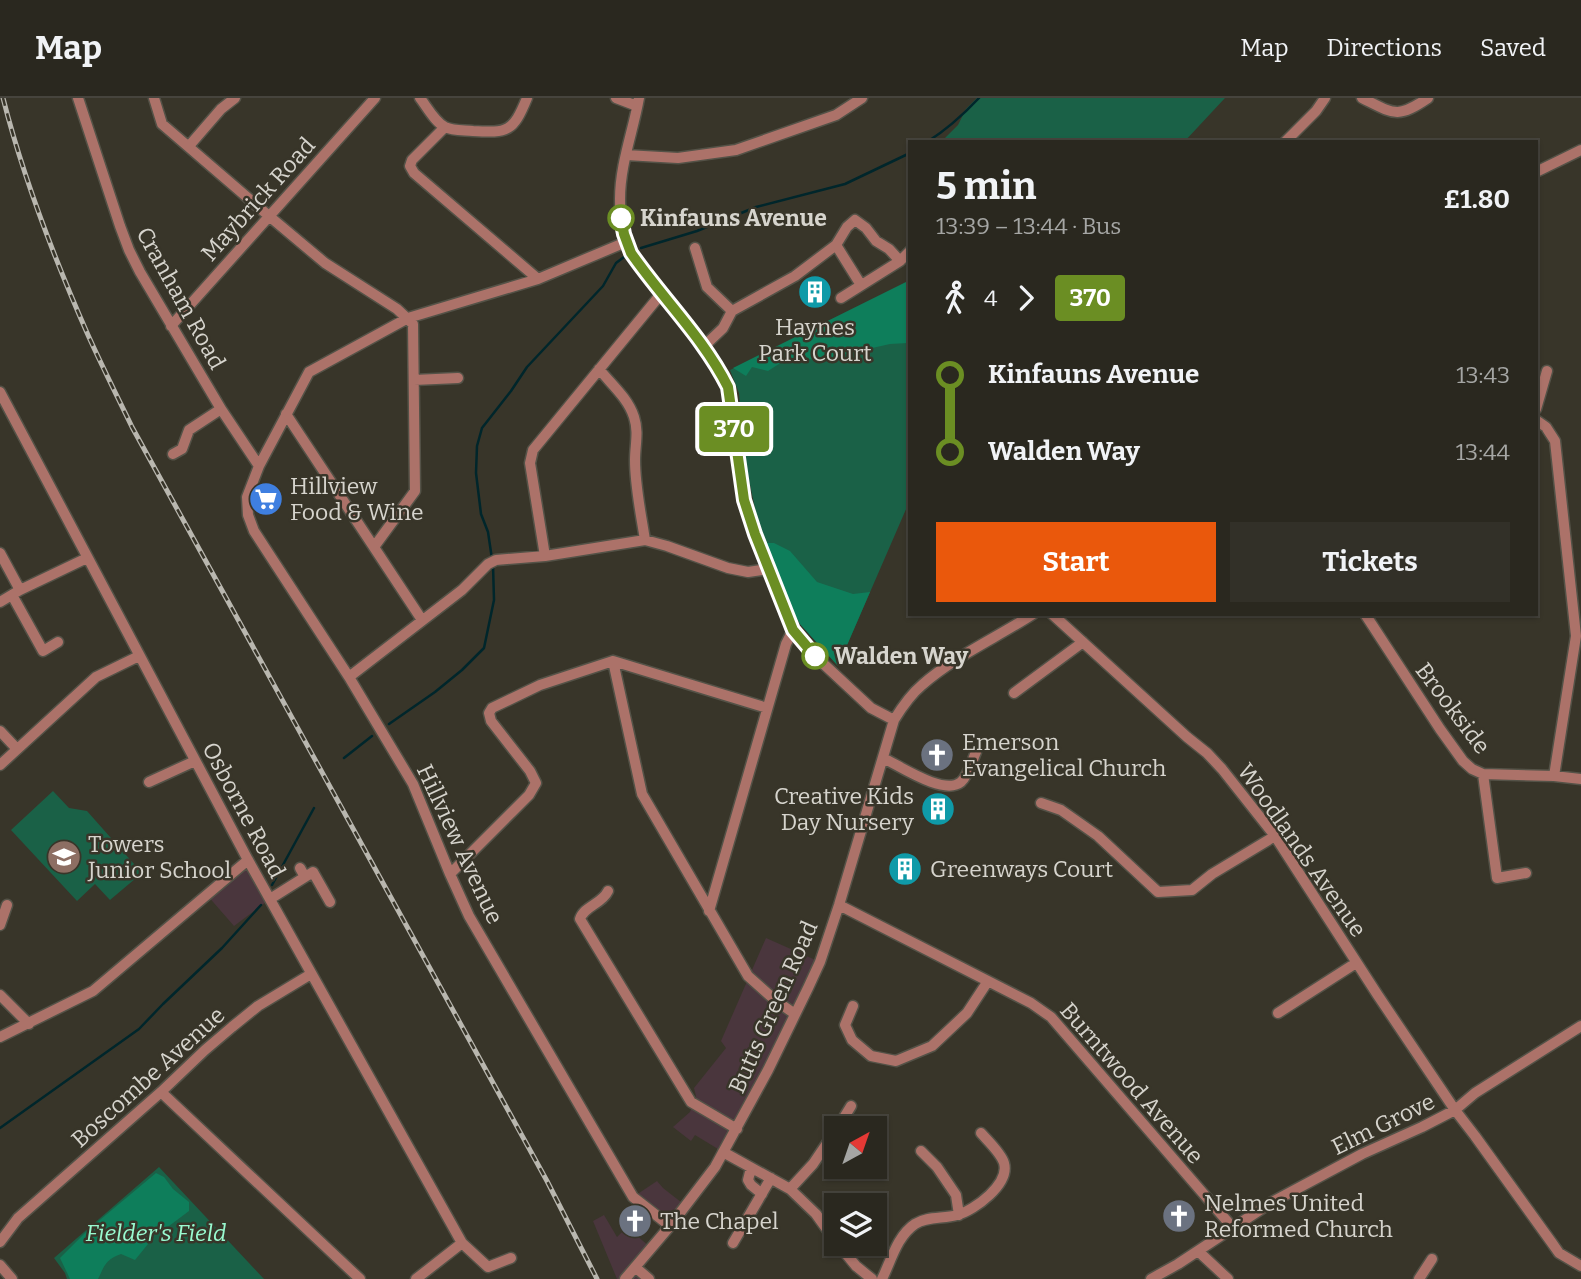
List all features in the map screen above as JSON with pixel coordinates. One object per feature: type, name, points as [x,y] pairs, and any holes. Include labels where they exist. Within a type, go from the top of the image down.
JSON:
[{"type":"street","name":"Cranham Road","points":[[78,98],[129,250],[171,326],[258,466]]},
{"type":"street","points":[[154,98],[162,124],[325,263],[413,324],[415,491],[374,547]]},
{"type":"street","points":[[189,146],[221,109],[235,98]]},
{"type":"street","name":"Maybrick Road","points":[[171,326],[375,98]]},
{"type":"street","points":[[420,98],[445,127],[499,132],[516,121],[527,98]]},
{"type":"street","points":[[616,98],[638,102],[621,181],[620,202],[626,242],[635,259],[720,370],[728,387],[744,500],[793,630],[814,654],[871,708],[894,720],[906,701],[931,678],[1031,616]]},
{"type":"street","points":[[626,155],[678,158],[736,150],[836,115],[862,98]]},
{"type":"street","points":[[1287,140],[1325,98]]},
{"type":"street","points":[[1362,98],[1386,110],[1400,113],[1428,98]]},
{"type":"street","points":[[445,127],[412,160],[410,166],[414,173],[538,279]]},
{"type":"street","points":[[1538,171],[1581,150]]},
{"type":"street","points":[[703,347],[723,328],[732,310],[795,276],[836,245],[847,227],[855,220],[866,228],[876,241],[889,248],[900,261]]},
{"type":"street","points":[[258,466],[309,372],[408,318],[538,279],[626,242]]},
{"type":"street","points":[[836,245],[861,285]]},
{"type":"street","points":[[695,248],[707,287],[732,310]]},
{"type":"street","points":[[841,299],[908,253]]},
{"type":"street","points":[[545,556],[530,463],[533,450],[661,294]]},
{"type":"street","points":[[599,369],[627,402],[634,416],[638,434],[636,482],[645,540]]},
{"type":"street","points":[[1538,402],[1547,371]]},
{"type":"street","points":[[414,380],[458,377]]},
{"type":"street","name":"Osborne Road","points":[[0,392],[248,860],[462,1243],[488,1267],[511,1258]]},
{"type":"street","points":[[173,454],[182,449],[189,430],[222,409]]},
{"type":"street","points":[[286,414],[422,620]]},
{"type":"street","points":[[1538,421],[1546,426],[1555,442],[1576,636],[1554,776]]},
{"type":"street","name":"Hillview Avenue","points":[[258,466],[247,497],[248,515],[254,531],[349,677],[413,784],[469,916],[633,1197],[670,1227]]},
{"type":"street","points":[[349,677],[463,590],[492,562],[645,540],[728,568],[748,572],[768,569]]},
{"type":"street","points":[[0,553],[43,651],[58,642]]},
{"type":"street","points":[[0,602],[87,558]]},
{"type":"street","name":"Woodlands Avenue","points":[[1054,616],[1222,769],[1275,836],[1455,1110],[1559,1253],[1581,1266]]},
{"type":"street","name":"Brookside","points":[[1366,616],[1440,729],[1472,769],[1483,774],[1581,779]]},
{"type":"street","points":[[709,911],[786,644],[793,630]]},
{"type":"street","points":[[1014,693],[1083,642]]},
{"type":"street","points":[[0,765],[96,677],[139,656]]},
{"type":"street","points":[[450,874],[529,795],[536,783],[492,721],[489,713],[492,708],[540,685],[612,661],[767,708]]},
{"type":"street","points":[[612,661],[642,794],[748,976],[795,1014]]},
{"type":"street","name":"Butts Green Road","points":[[625,1279],[695,1195],[723,1153],[795,1014],[820,962],[894,720]]},
{"type":"street","points":[[0,731],[17,749]]},
{"type":"street","points":[[883,758],[935,784],[953,787],[962,781],[976,752]]},
{"type":"street","points":[[149,782],[195,761]]},
{"type":"street","points":[[1483,774],[1497,878],[1526,873]]},
{"type":"street","points":[[1041,803],[1061,810],[1098,836],[1158,892],[1192,890],[1212,874],[1275,836]]},
{"type":"street","points":[[0,1037],[93,991],[248,860]]},
{"type":"street","points":[[270,899],[302,872],[313,872],[330,902]]},
{"type":"street","points":[[608,891],[605,898],[582,913],[580,919],[691,1102],[737,1129]]},
{"type":"street","points":[[0,925],[7,905]]},
{"type":"street","name":"Burntwood Avenue","points":[[839,905],[1031,1003],[1051,1017],[1233,1228]]},
{"type":"street","points":[[1278,1013],[1356,963]]},
{"type":"street","name":"Boscombe Avenue","points":[[0,1242],[18,1218],[161,1092],[205,1049],[258,1006],[311,974]]},
{"type":"street","points":[[853,1006],[845,1025],[852,1040],[871,1056],[896,1061],[932,1045],[967,1013],[988,981]]},
{"type":"street","points":[[0,995],[29,1024]]},
{"type":"street","name":"Elm Grove","points":[[1151,1279],[1272,1202],[1362,1154],[1455,1110],[1475,1093],[1581,1026]]},
{"type":"street","points":[[161,1092],[359,1279]]},
{"type":"street","points":[[845,1116],[850,1106]]},
{"type":"street","points":[[882,1279],[896,1247],[914,1225],[922,1220],[959,1215],[978,1206],[993,1192],[1005,1173],[1004,1160],[981,1133]]},
{"type":"street","points":[[790,1189],[824,1148]]},
{"type":"street","points":[[921,1151],[937,1167],[956,1195],[959,1215]]},
{"type":"street","points":[[723,1153],[790,1189],[824,1225]]},
{"type":"street","points":[[751,1168],[748,1180],[762,1194]]},
{"type":"street","points":[[733,1243],[771,1178]]},
{"type":"street","points":[[416,1279],[462,1243]]},
{"type":"street","points":[[1198,1251],[1228,1279]]},
{"type":"street","points":[[848,1256],[872,1279]]},
{"type":"street","points":[[1419,1279],[1432,1259]]},
{"type":"street","points":[[0,1265],[12,1279]]},
{"type":"street","points":[[635,1267],[649,1279]]},
{"type":"shaded area","points":[[248,860],[270,899],[234,926],[207,895]]},
{"type":"shaded area","points":[[766,938],[820,962],[723,1152],[695,1135],[691,1141],[673,1127],[690,1112],[696,1096],[694,1088],[726,1048],[721,1041]]},
{"type":"shaded area","points":[[657,1181],[686,1206],[670,1226],[633,1197]]},
{"type":"shaded area","points":[[604,1215],[617,1237],[627,1227],[651,1248],[636,1267],[649,1279],[617,1279],[593,1221]]},
{"type":"green space","points":[[977,98],[1225,98],[1186,140],[943,140],[958,125],[966,109]]},
{"type":"green space","points":[[908,281],[908,343],[890,344],[819,360],[798,358],[782,362],[768,371],[752,367],[746,376],[733,368]]},
{"type":"green space","points":[[908,282],[908,505],[838,666],[800,624],[774,567],[756,513],[745,461],[739,393],[730,370]]},
{"type":"green space","points":[[766,543],[774,543],[790,551],[817,582],[853,594],[870,592],[838,666],[800,624],[788,601]]},
{"type":"green space","points":[[53,791],[69,808],[87,811],[142,873],[110,900],[95,884],[77,901],[11,830]]},
{"type":"green space","name":"Fielder's Field","points":[[159,1167],[264,1279],[67,1279],[54,1258]]},
{"type":"green space","points":[[156,1173],[164,1177],[173,1189],[189,1202],[189,1211],[165,1229],[149,1235],[148,1244],[135,1260],[121,1254],[109,1261],[98,1279],[70,1279],[60,1258],[88,1230]]},
{"type":"waterway","points":[[930,140],[955,122],[979,98]]},
{"type":"waterway","points":[[641,248],[697,231],[756,207],[845,184],[908,154]]},
{"type":"waterway","points":[[492,559],[488,532],[481,514],[476,473],[477,446],[482,428],[527,367],[603,286],[616,263],[624,257]]},
{"type":"waterway","points":[[389,724],[435,692],[484,648],[494,600],[493,565]]},
{"type":"waterway","points":[[344,758],[372,736]]},
{"type":"waterway","points":[[272,885],[314,808]]},
{"type":"waterway","points":[[0,1128],[139,1029],[222,948],[261,905]]},
{"type":"railway","points":[[3,98],[20,158],[52,248],[88,335],[132,427],[547,1181],[597,1279]]},
{"type":"bus line","name":"370","points":[[621,218],[631,253],[720,370],[728,387],[744,500],[779,599],[793,630],[815,656]]},
{"type":"place","name":"Kinfauns Avenue","points":[[621,218]]},
{"type":"place","name":"Haynes Park Court","points":[[815,292]]},
{"type":"place","name":"Hillview Food & Wine","points":[[266,499]]},
{"type":"place","name":"Walden Way","points":[[815,656]]},
{"type":"place","name":"Emerson Evangelical Church","points":[[937,755]]},
{"type":"place","name":"Creative Kids Day Nursery","points":[[938,809]]},
{"type":"place","name":"Towers Junior School","points":[[64,857]]},
{"type":"place","name":"Greenways Court","points":[[905,869]]},
{"type":"place","name":"Nelmes United Reformed Church","points":[[1179,1216]]},
{"type":"place","name":"The Chapel","points":[[635,1221]]}]
